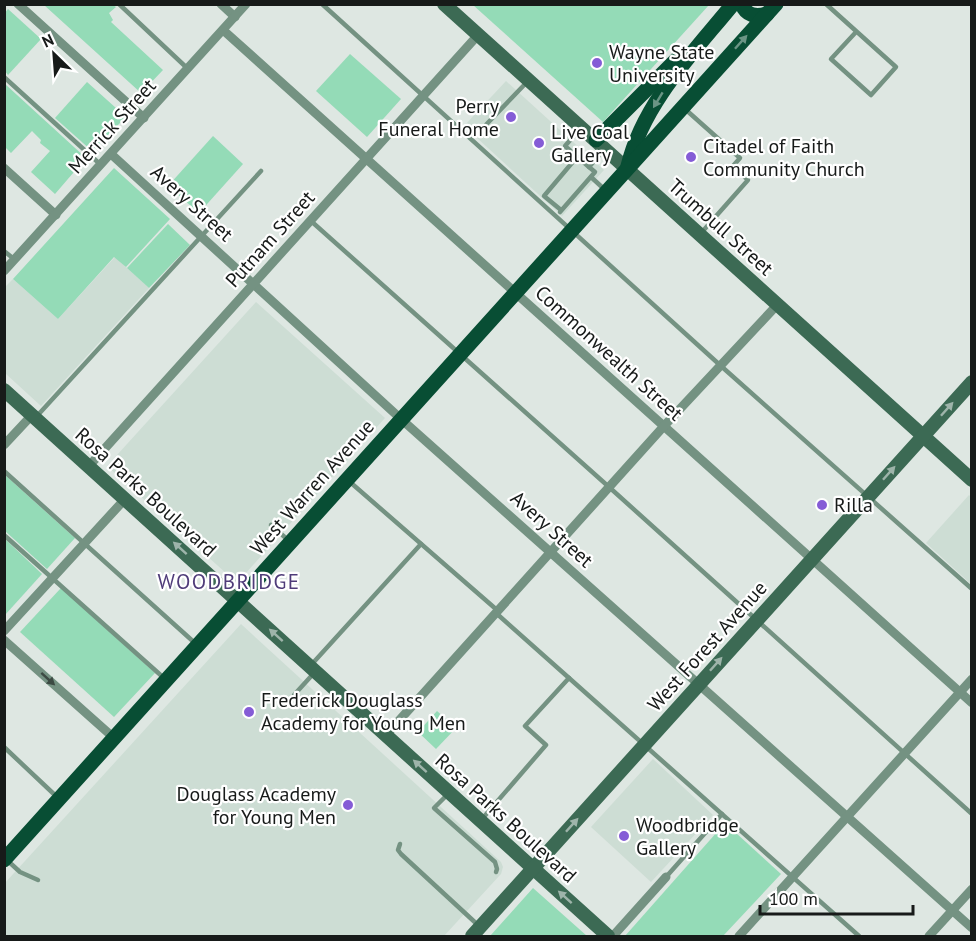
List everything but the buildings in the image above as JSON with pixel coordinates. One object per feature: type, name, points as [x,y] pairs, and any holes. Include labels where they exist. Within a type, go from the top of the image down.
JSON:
[{"type":"main road","points":[[601,145],[732,4]]},
{"type":"main road","name":"West Warren Avenue","points":[[627,169],[632,148],[664,90],[732,4]]},
{"type":"main road","points":[[742,4],[744,10],[760,16],[771,9]]},
{"type":"main road","name":"West Warren Avenue","points":[[5,859],[771,9]]},
{"type":"street","points":[[18,4],[144,118]]},
{"type":"street","points":[[221,4],[235,17]]},
{"type":"street","name":"Merrick Street","points":[[4,271],[246,4]]},
{"type":"street","name":"Trumbull Street","points":[[444,4],[972,480]]},
{"type":"street","name":"Commonwealth Street","points":[[223,30],[972,703]]},
{"type":"street","name":"Putnam Street","points":[[89,466],[478,35]]},
{"type":"street","name":"Avery Street","points":[[111,154],[401,419],[972,928]]},
{"type":"street","points":[[4,168],[56,215]]},
{"type":"street","points":[[386,735],[664,426],[778,304]]},
{"type":"street","name":"West Forest Avenue","points":[[476,932],[972,382]]},
{"type":"street","name":"Rosa Parks Boulevard","points":[[4,390],[608,936]]},
{"type":"street","points":[[4,445],[33,416]]},
{"type":"street","points":[[4,631],[125,499]]},
{"type":"street","points":[[4,640],[114,738]]},
{"type":"street","points":[[739,936],[972,680]]},
{"type":"street","points":[[613,936],[666,877]]},
{"type":"street","points":[[929,936],[972,889]]},
{"type":"lane","points":[[119,4],[188,68]]},
{"type":"lane","points":[[322,4],[721,366],[969,587],[972,580]]},
{"type":"lane","points":[[826,4],[896,67],[871,95],[831,59],[856,32]]},
{"type":"lane","points":[[4,77],[101,165]]},
{"type":"lane","points":[[480,131],[529,80]]},
{"type":"lane","points":[[683,107],[740,158],[733,166],[748,180],[700,234]]},
{"type":"lane","points":[[556,215],[584,181],[595,172],[565,146],[581,127]]},
{"type":"lane","points":[[589,167],[601,145]]},
{"type":"lane","points":[[561,210],[544,196],[570,169],[577,157]]},
{"type":"lane","points":[[33,416],[261,171]]},
{"type":"lane","points":[[591,177],[607,192]]},
{"type":"lane","points":[[311,221],[972,814]]},
{"type":"lane","points":[[4,251],[15,260]]},
{"type":"lane","points":[[4,471],[198,646]]},
{"type":"lane","points":[[346,479],[859,936]]},
{"type":"lane","points":[[271,525],[290,542]]},
{"type":"lane","points":[[4,535],[167,681]]},
{"type":"lane","points":[[294,695],[313,669],[421,544]]},
{"type":"lane","points":[[480,820],[546,745],[525,726],[569,678]]},
{"type":"lane","points":[[4,747],[60,799]]},
{"type":"lane","points":[[449,792],[434,808],[495,862],[496,872]]},
{"type":"lane","points":[[666,877],[722,814]]},
{"type":"lane","points":[[400,844],[398,850],[401,854],[476,932]]},
{"type":"lane","points":[[5,859],[20,872],[38,880]]},
{"type":"shaded area","points":[[506,81],[604,170],[562,216],[464,126]]},
{"type":"shaded area","points":[[115,257],[149,288],[41,406],[5,373],[4,288],[13,279],[58,319]]},
{"type":"shaded area","points":[[256,302],[385,418],[237,583],[107,466]]},
{"type":"shaded area","points":[[969,495],[972,498],[971,584],[926,543]]},
{"type":"shaded area","name":"Frederick Douglass Academy for Young Men","points":[[241,624],[501,862],[503,867],[501,874],[444,936],[5,936],[4,884]]},
{"type":"shaded area","points":[[653,759],[713,815],[651,882],[591,827]]},
{"type":"green space","points":[[44,5],[113,5],[116,7],[109,13],[113,20],[111,22],[163,70],[141,93]]},
{"type":"green space","name":"Wayne State University","points":[[473,5],[709,5],[603,122]]},
{"type":"green space","points":[[8,9],[41,39],[8,75],[5,71],[4,14]]},
{"type":"green space","points":[[350,54],[401,99],[367,137],[316,91]]},
{"type":"green space","points":[[87,82],[126,117],[92,151],[55,118]]},
{"type":"green space","points":[[5,84],[86,158],[55,194],[31,172],[50,151],[40,143],[41,140],[32,131],[11,153],[5,147]]},
{"type":"green space","points":[[213,136],[243,164],[199,213],[168,186]]},
{"type":"green space","points":[[114,168],[170,219],[126,267],[114,257],[58,319],[13,279]]},
{"type":"green space","points":[[168,224],[190,245],[149,288],[127,268]]},
{"type":"green space","points":[[5,475],[75,538],[47,569],[5,531]]},
{"type":"green space","points":[[5,539],[42,574],[5,615]]},
{"type":"green space","points":[[61,588],[155,673],[114,717],[20,632]]},
{"type":"green space","points":[[437,711],[456,728],[436,749],[418,732]]},
{"type":"green space","points":[[725,823],[781,874],[723,936],[625,936]]},
{"type":"green space","points":[[533,888],[587,936],[490,936]]},
{"type":"place","name":"Wayne State University","points":[[597,63]]},
{"type":"place","name":"Perry Funeral Home","points":[[511,117]]},
{"type":"place","name":"Live Coal Gallery","points":[[539,143]]},
{"type":"place","name":"Citadel of Faith Community Church","points":[[691,157]]},
{"type":"place","name":"Rilla","points":[[822,505]]},
{"type":"place","name":"Frederick Douglass Academy for Young Men","points":[[249,712]]},
{"type":"place","name":"Douglass Academy for Young Men","points":[[348,805]]},
{"type":"place","name":"Woodbridge Gallery","points":[[624,836]]},
{"type":"district","name":"WOODBRIDGE","points":[[229,582]]}]
